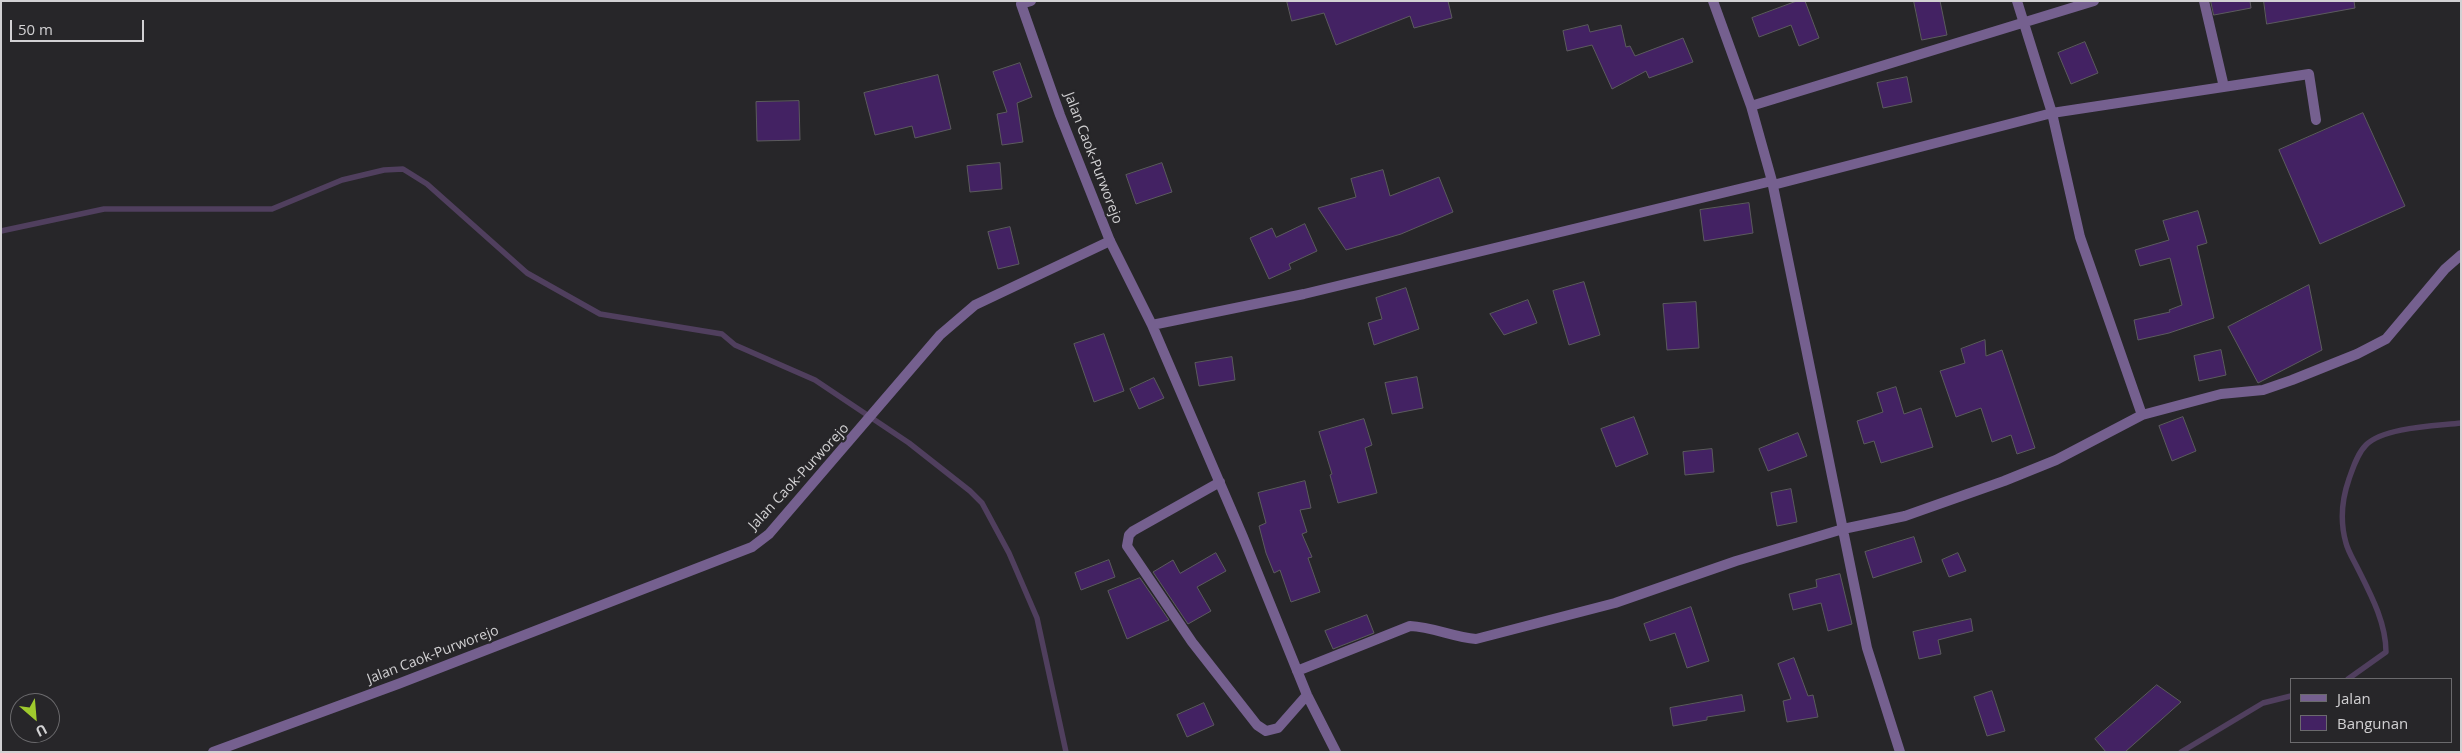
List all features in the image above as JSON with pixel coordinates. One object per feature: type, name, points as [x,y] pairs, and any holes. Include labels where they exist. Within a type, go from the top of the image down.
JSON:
[{"type":"street","points":[[1713,1],[1751,106],[1773,183],[1867,648],[1900,752]]},
{"type":"street","points":[[2017,1],[2052,113],[2080,237],[2142,415]]},
{"type":"street","points":[[1751,106],[2094,1]]},
{"type":"street","points":[[2204,1],[2224,87]]},
{"type":"street","name":"Jalan Caok-Purworejo","points":[[214,752],[426,673],[752,547],[769,534],[889,397],[940,335],[975,305],[1110,241],[1060,115],[1024,2]]},
{"type":"street","points":[[1152,325],[1304,294],[1773,183],[2052,113],[2309,74],[2316,120]]},
{"type":"street","points":[[1110,241],[1152,325],[1220,482],[1297,671],[1336,752]]},
{"type":"street","points":[[1297,671],[1410,626],[1427,627],[1461,638],[1476,639],[1615,603],[1736,561],[1843,529],[1905,516],[2004,481],[2056,460],[2142,415],[2221,394],[2263,390],[2292,380],[2374,346],[2386,339],[2434,282],[2461,255]]},
{"type":"street","points":[[1220,482],[1133,531],[1129,535],[1127,546],[1192,642],[1257,725],[1266,731],[1278,728],[1308,695]]},
{"type":"building","points":[[1287,1],[1448,1],[1452,18],[1414,28],[1410,16],[1336,45],[1324,13],[1292,21]]},
{"type":"building","points":[[1797,1],[1805,1],[1819,38],[1799,46],[1791,25],[1759,37],[1752,18]]},
{"type":"building","points":[[1914,1],[1940,1],[1947,35],[1922,40]]},
{"type":"building","points":[[2211,1],[2250,1],[2251,8],[2214,15]]},
{"type":"building","points":[[2264,1],[2354,1],[2355,8],[2267,24]]},
{"type":"building","points":[[1588,25],[1590,32],[1621,25],[1626,47],[1630,46],[1635,56],[1683,38],[1693,62],[1649,78],[1646,71],[1612,89],[1592,45],[1567,51],[1563,31]]},
{"type":"building","points":[[2085,42],[2098,73],[2071,84],[2058,53]]},
{"type":"building","points":[[1020,63],[1032,97],[1017,103],[1023,142],[1002,145],[997,114],[1007,112],[993,72]]},
{"type":"building","points":[[938,75],[951,129],[915,138],[912,126],[875,135],[864,93]]},
{"type":"building","points":[[1907,77],[1912,102],[1883,108],[1877,83]]},
{"type":"building","points":[[799,101],[800,140],[757,141],[756,102]]},
{"type":"building","points":[[2363,113],[2405,206],[2320,244],[2279,150]]},
{"type":"building","points":[[1000,163],[1002,189],[970,192],[967,166]]},
{"type":"building","points":[[1162,163],[1172,192],[1136,204],[1126,175]]},
{"type":"building","points":[[1383,170],[1390,196],[1439,177],[1453,212],[1401,234],[1346,250],[1318,208],[1356,197],[1351,179]]},
{"type":"building","points":[[1749,203],[1753,233],[1704,241],[1700,210]]},
{"type":"building","points":[[2198,211],[2207,243],[2197,246],[2214,318],[2169,333],[2138,340],[2134,320],[2170,312],[2169,310],[2182,305],[2170,258],[2140,266],[2135,250],[2169,240],[2163,221]]},
{"type":"building","points":[[1305,224],[1317,251],[1289,264],[1291,269],[1269,279],[1250,238],[1272,228],[1276,237]]},
{"type":"building","points":[[1010,227],[1019,264],[998,269],[988,232]]},
{"type":"building","points":[[1584,282],[1600,335],[1569,345],[1553,291]]},
{"type":"building","points":[[2309,285],[2322,350],[2258,383],[2228,327]]},
{"type":"building","points":[[1406,288],[1419,329],[1374,345],[1368,323],[1382,319],[1376,298]]},
{"type":"building","points":[[1528,300],[1537,323],[1504,335],[1490,314]]},
{"type":"building","points":[[1696,302],[1699,348],[1667,350],[1663,304]]},
{"type":"building","points":[[1104,334],[1124,391],[1094,402],[1074,344]]},
{"type":"building","points":[[1985,340],[1986,356],[2002,350],[2035,448],[2017,454],[2011,435],[1992,442],[1981,408],[1956,417],[1940,371],[1965,363],[1961,349]]},
{"type":"building","points":[[2221,350],[2226,375],[2199,381],[2194,356]]},
{"type":"building","points":[[1232,357],[1235,380],[1199,386],[1195,363]]},
{"type":"building","points":[[1417,377],[1423,408],[1392,414],[1385,383]]},
{"type":"building","points":[[1154,378],[1164,398],[1139,409],[1130,389]]},
{"type":"building","points":[[1896,387],[1904,414],[1921,408],[1933,447],[1881,463],[1874,441],[1864,444],[1857,421],[1883,412],[1877,393]]},
{"type":"building","points":[[1634,417],[1648,454],[1616,467],[1601,429]]},
{"type":"building","points":[[2183,417],[2196,451],[2172,461],[2159,426]]},
{"type":"building","points":[[1364,419],[1372,445],[1365,448],[1377,493],[1338,503],[1330,475],[1332,474],[1319,432]]},
{"type":"building","points":[[1798,433],[1807,456],[1768,471],[1759,449]]},
{"type":"building","points":[[1712,449],[1714,472],[1685,475],[1683,452]]},
{"type":"building","points":[[1305,481],[1311,508],[1300,510],[1307,532],[1302,534],[1312,557],[1308,558],[1320,592],[1291,602],[1280,570],[1274,573],[1266,553],[1259,526],[1266,523],[1258,493]]},
{"type":"building","points":[[1791,489],[1797,522],[1777,526],[1771,493]]},
{"type":"building","points":[[1914,537],[1922,562],[1873,578],[1865,552]]},
{"type":"building","points":[[1216,553],[1226,571],[1197,587],[1211,611],[1188,624],[1153,572],[1173,560],[1180,573]]},
{"type":"building","points":[[1958,553],[1966,571],[1949,577],[1942,560]]},
{"type":"building","points":[[1109,560],[1115,577],[1081,590],[1075,573]]},
{"type":"building","points":[[1840,574],[1852,624],[1828,631],[1821,603],[1793,610],[1789,594],[1817,587],[1816,580]]},
{"type":"building","points":[[1140,578],[1169,620],[1127,639],[1108,591]]},
{"type":"building","points":[[1691,607],[1709,661],[1687,668],[1675,633],[1650,641],[1644,624]]},
{"type":"building","points":[[1367,615],[1374,633],[1333,649],[1325,631]]},
{"type":"building","points":[[1971,619],[1973,631],[1938,640],[1941,654],[1919,659],[1913,632]]},
{"type":"building","points":[[1794,658],[1808,696],[1813,695],[1818,717],[1787,722],[1783,701],[1791,699],[1778,664]]},
{"type":"building","points":[[2157,685],[2181,702],[2125,752],[2106,752],[2095,739]]},
{"type":"building","points":[[1992,691],[2005,731],[1987,736],[1974,697]]},
{"type":"building","points":[[1742,695],[1745,711],[1707,717],[1707,720],[1673,726],[1670,708]]},
{"type":"building","points":[[1204,703],[1214,725],[1187,737],[1177,715]]},
{"type":"waterway","points":[[1,231],[104,209],[272,209],[342,180],[384,170],[403,169],[427,184],[527,273],[600,314],[722,334],[735,345],[815,380],[909,443],[970,491],[982,503],[1009,553],[1037,618],[1066,752]]},
{"type":"waterway","points":[[2349,678],[2386,652],[2380,619],[2372,597],[2348,549],[2344,535],[2343,503],[2356,461],[2366,445],[2385,434],[2411,428],[2461,423]]},
{"type":"waterway","points":[[2181,752],[2263,703],[2290,696]]}]
